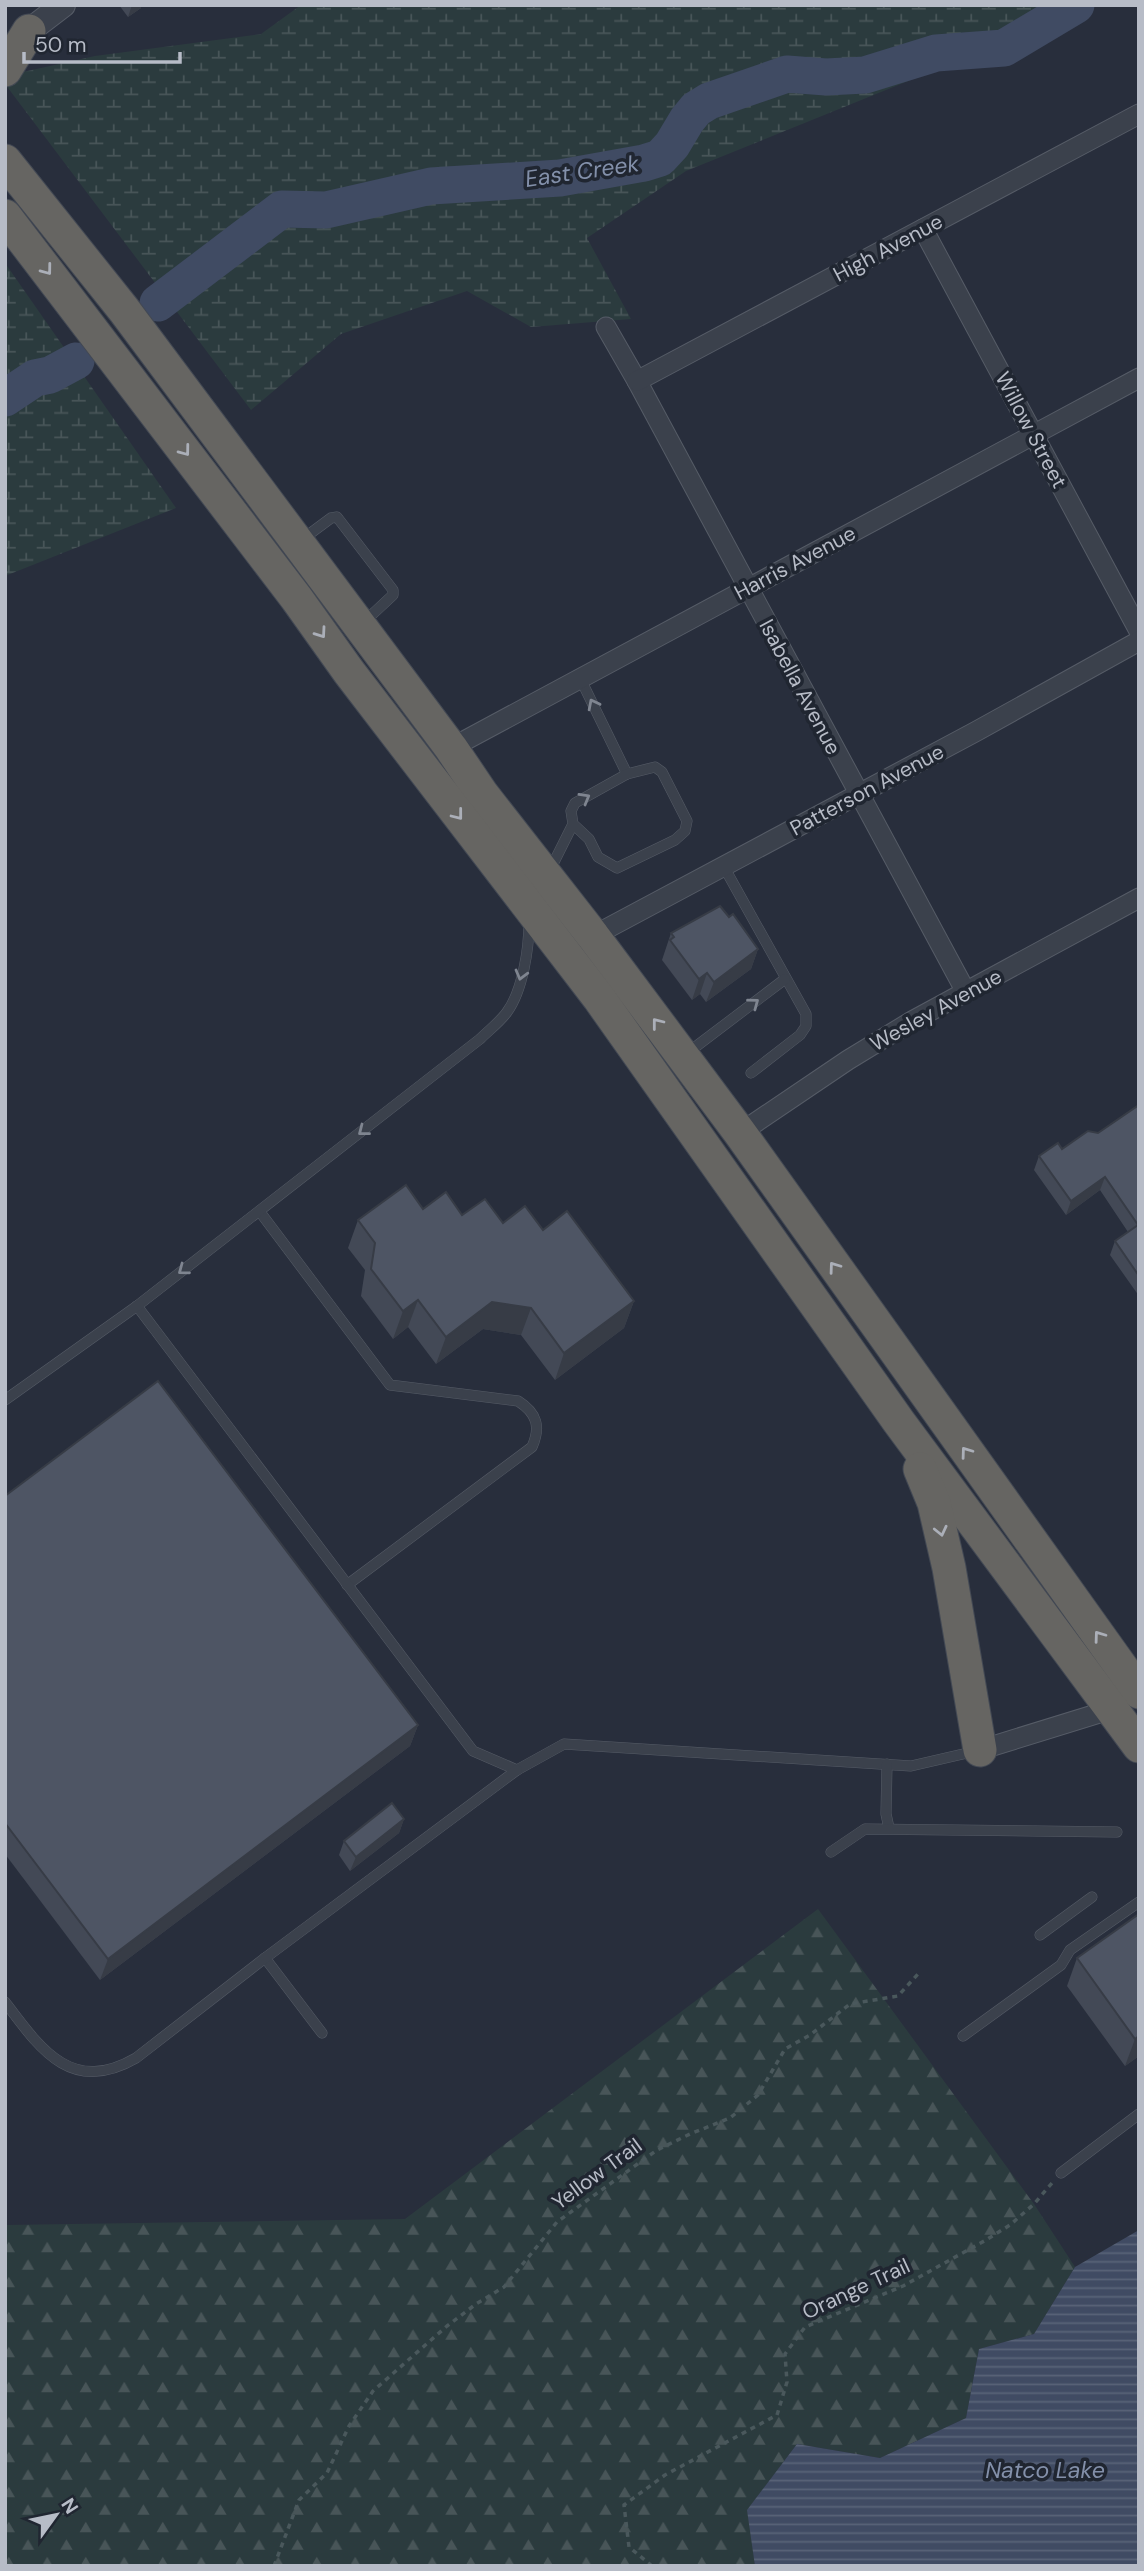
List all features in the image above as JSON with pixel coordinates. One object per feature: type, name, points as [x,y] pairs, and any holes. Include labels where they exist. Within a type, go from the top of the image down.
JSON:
[{"type":"highway","points":[[5,70],[17,37]]},
{"type":"highway","points":[[5,136],[13,171],[124,310],[451,748],[482,794],[593,936],[740,1133],[1130,1700],[1139,1746]]},
{"type":"highway","points":[[5,216],[599,998],[899,1422],[1130,1700]]},
{"type":"highway","points":[[899,1422],[934,1503],[949,1568],[980,1750]]},
{"type":"street","points":[[17,37],[64,5]]},
{"type":"street","name":"High Avenue","points":[[637,381],[1139,114]]},
{"type":"street","name":"Willow Street","points":[[923,229],[1139,631]]},
{"type":"street","name":"Isabella Avenue","points":[[606,327],[966,992]]},
{"type":"street","name":"Harris Avenue","points":[[451,748],[1139,378]]},
{"type":"street","name":"Patterson Avenue","points":[[593,936],[1139,641]]},
{"type":"street","name":"Wesley Avenue","points":[[740,1133],[848,1060],[1139,898]]},
{"type":"street","points":[[980,1750],[1130,1700]]},
{"type":"lane","points":[[297,543],[331,518],[337,517],[393,590],[393,595],[359,627]]},
{"type":"lane","points":[[580,678],[627,774]]},
{"type":"lane","points":[[546,877],[573,824],[571,811],[575,803],[627,774],[655,767],[662,772],[687,821],[685,831],[675,840],[617,867],[598,857],[589,839],[573,824]]},
{"type":"lane","points":[[724,867],[806,1014],[806,1026],[800,1035],[751,1073]]},
{"type":"lane","points":[[5,1400],[137,1306],[480,1039],[508,1011],[521,980],[529,944],[529,907]]},
{"type":"lane","points":[[683,1057],[785,979]]},
{"type":"lane","points":[[260,1212],[390,1385],[518,1401],[531,1408],[538,1423],[532,1447],[347,1585]]},
{"type":"lane","points":[[137,1306],[474,1751],[517,1770]]},
{"type":"lane","points":[[5,2002],[36,2043],[54,2060],[76,2071],[90,2073],[122,2066],[517,1770],[564,1744],[911,1766],[980,1750]]},
{"type":"lane","points":[[887,1764],[886,1814],[889,1828]]},
{"type":"lane","points":[[831,1852],[865,1829],[1117,1832]]},
{"type":"lane","points":[[1040,1935],[1092,1897]]},
{"type":"lane","points":[[963,2036],[1061,1965],[1070,1950],[1139,1902]]},
{"type":"lane","points":[[265,1958],[322,2033]]},
{"type":"lane","points":[[1061,2173],[1139,2114]]},
{"type":"path","name":"Yellow Trail","points":[[274,2566],[299,2500],[327,2473],[349,2426],[373,2391],[447,2326],[504,2287],[557,2222],[657,2150],[730,2118],[758,2095],[785,2049],[810,2035],[849,2004],[898,1996],[919,1975]]},
{"type":"path","name":"Orange Trail","points":[[652,2566],[629,2547],[624,2505],[665,2475],[777,2415],[787,2382],[785,2354],[805,2327],[903,2286],[986,2240],[1010,2225],[1034,2204],[1061,2173]]},
{"type":"green space","points":[[301,5],[1096,5],[686,171],[587,238],[631,319],[531,327],[467,291],[341,334],[251,410],[5,84],[5,76],[95,56],[261,34]]},
{"type":"green space","points":[[5,263],[176,508],[5,576]]},
{"type":"green space","points":[[818,1909],[1034,2204],[1075,2267],[1034,2334],[979,2349],[966,2418],[880,2458],[797,2444],[748,2509],[755,2566],[5,2566],[5,2225],[405,2219]]},
{"type":"water","name":"Natco Lake","points":[[1139,2230],[1139,2566],[755,2566],[747,2510],[797,2444],[880,2458],[966,2418],[979,2349],[1034,2334],[1075,2267]]},
{"type":"building","points":[[720,906],[729,917],[733,914],[758,949],[714,982],[707,973],[699,979],[670,940],[674,937],[671,933]]},
{"type":"building","points":[[1139,1105],[1139,1276],[1115,1241],[1138,1225],[1105,1177],[1071,1201],[1039,1156],[1058,1143],[1062,1149],[1088,1131],[1098,1133]]},
{"type":"building","points":[[406,1185],[423,1209],[446,1192],[462,1215],[485,1199],[503,1223],[525,1206],[543,1230],[567,1211],[634,1301],[564,1353],[531,1308],[492,1302],[446,1337],[418,1300],[403,1311],[371,1269],[375,1243],[358,1220]]},
{"type":"building","points":[[158,1381],[418,1725],[108,1959],[5,1823],[5,1496]]},
{"type":"building","points":[[392,1803],[404,1819],[356,1857],[344,1841]]},
{"type":"building","points":[[1139,1914],[1139,2036],[1135,2039],[1077,1958]]},
{"type":"waterway","name":"East Creek","points":[[158,303],[282,209],[326,210],[431,186],[560,178],[644,163],[660,158],[696,109],[709,101],[787,74],[826,77],[865,75],[936,53],[1004,48],[1076,5]]},
{"type":"waterway","name":"East Creek","points":[[5,398],[35,378],[50,375],[76,361]]}]
